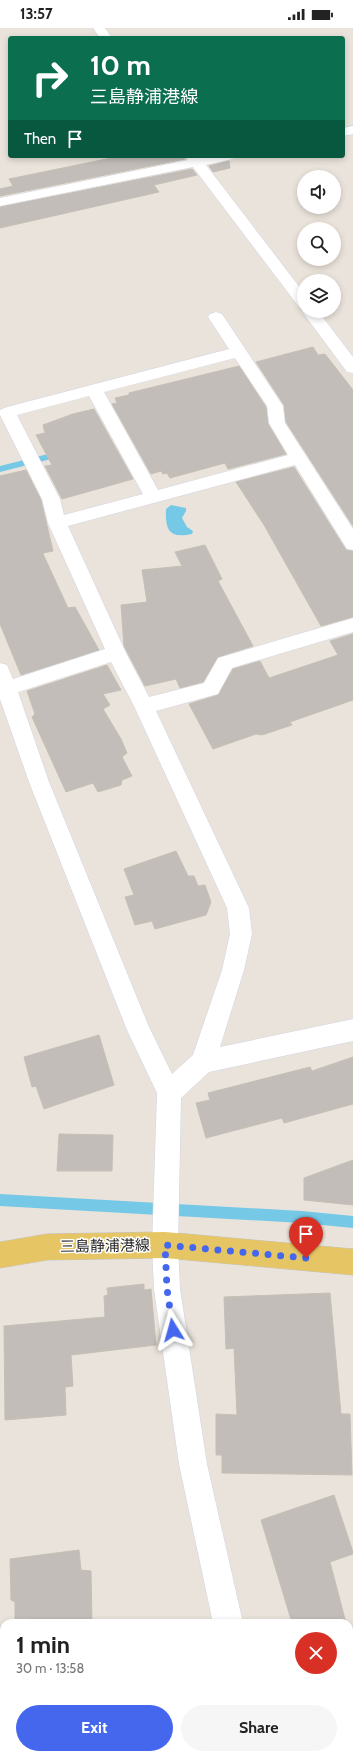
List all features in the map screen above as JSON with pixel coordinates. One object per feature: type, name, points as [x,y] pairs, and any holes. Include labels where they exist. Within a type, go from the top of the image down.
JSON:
[{"type":"main road","name":"三島静浦港線","points":[[0,1255],[46,1248],[165,1245],[353,1262]]},
{"type":"street","points":[[0,202],[195,159],[206,158]]},
{"type":"street","points":[[195,159],[297,295]]},
{"type":"street","points":[[216,317],[275,406],[278,423],[353,544]]},
{"type":"street","points":[[315,318],[353,368]]},
{"type":"street","points":[[169,1093],[203,1062],[233,970],[241,934],[238,908],[144,706],[116,653],[57,523],[52,500],[7,412],[239,352]]},
{"type":"street","points":[[94,390],[153,497]]},
{"type":"street","points":[[57,523],[299,458]]},
{"type":"street","points":[[144,706],[212,689],[225,663],[353,625]]},
{"type":"street","points":[[116,653],[3,679],[39,782],[97,928],[138,1030],[169,1093],[165,1245],[168,1296],[193,1464],[227,1619]]},
{"type":"street","points":[[203,1062],[353,1030]]},
{"type":"water","points":[[171,505],[186,508],[182,518],[187,527],[193,531],[192,534],[178,535],[173,534],[170,531],[166,522],[166,509]]},
{"type":"building","points":[[111,158],[185,159],[0,196],[0,189],[13,186],[9,179]]},
{"type":"building","points":[[229,161],[230,168],[213,172],[209,166]]},
{"type":"building","points":[[192,169],[197,175],[154,185],[159,192],[0,228],[0,207]]},
{"type":"building","points":[[313,347],[318,355],[325,354],[353,390],[353,526],[286,422],[284,405],[256,362]]},
{"type":"building","points":[[239,366],[266,407],[268,424],[286,454],[228,469],[225,463],[170,478],[167,473],[163,474],[161,471],[151,474],[112,404],[117,403],[115,398],[129,395],[129,393]]},
{"type":"building","points":[[94,409],[133,479],[62,499],[45,466],[52,465],[36,435],[45,433],[43,425],[73,414]]},
{"type":"building","points":[[294,467],[346,550],[353,551],[353,617],[321,626],[264,525],[236,482]]},
{"type":"building","points":[[26,470],[41,500],[53,551],[43,553],[44,556],[68,608],[75,607],[99,650],[21,675],[0,624],[0,476]]},
{"type":"building","points":[[205,545],[222,579],[218,581],[253,646],[218,657],[203,682],[180,688],[176,679],[145,686],[124,646],[121,605],[147,602],[142,570],[182,566],[175,552]]},
{"type":"building","points":[[353,634],[353,700],[290,722],[292,725],[262,735],[256,734],[213,749],[189,704],[218,695],[233,669],[260,661],[269,678],[338,655],[330,641]]},
{"type":"building","points":[[107,665],[121,690],[103,694],[110,705],[103,709],[121,739],[127,753],[122,757],[132,776],[122,780],[121,785],[98,792],[93,783],[66,792],[32,717],[35,714],[27,691]]},
{"type":"building","points":[[176,851],[188,876],[194,876],[198,886],[205,885],[211,902],[206,915],[155,929],[152,921],[135,925],[125,897],[134,895],[124,869]]},
{"type":"building","points":[[99,1035],[114,1085],[44,1109],[36,1086],[32,1087],[24,1057]]},
{"type":"building","points":[[353,1057],[353,1104],[284,1123],[282,1118],[206,1138],[196,1103],[210,1100],[208,1093],[310,1067],[312,1071]]},
{"type":"building","points":[[59,1134],[113,1135],[112,1171],[57,1171]]},
{"type":"building","points":[[353,1160],[353,1205],[304,1200],[304,1178]]},
{"type":"building","points":[[144,1284],[144,1290],[151,1289],[156,1345],[71,1355],[73,1386],[65,1387],[66,1415],[5,1420],[4,1326],[105,1317],[104,1296],[108,1295],[107,1288]]},
{"type":"building","points":[[330,1293],[341,1414],[350,1414],[352,1475],[222,1473],[222,1455],[216,1455],[216,1414],[237,1415],[234,1348],[226,1349],[224,1297]]},
{"type":"building","points":[[334,1495],[353,1552],[353,1554],[330,1562],[345,1619],[291,1619],[261,1520]]},
{"type":"building","points":[[79,1550],[81,1570],[91,1571],[92,1619],[15,1619],[15,1602],[11,1600],[10,1559]]},
{"type":"waterway","points":[[0,469],[60,454]]},
{"type":"waterway","points":[[0,1200],[302,1217],[353,1222]]},
{"type":"route","points":[[173,1330],[167,1289],[165,1245],[306,1258]]}]
